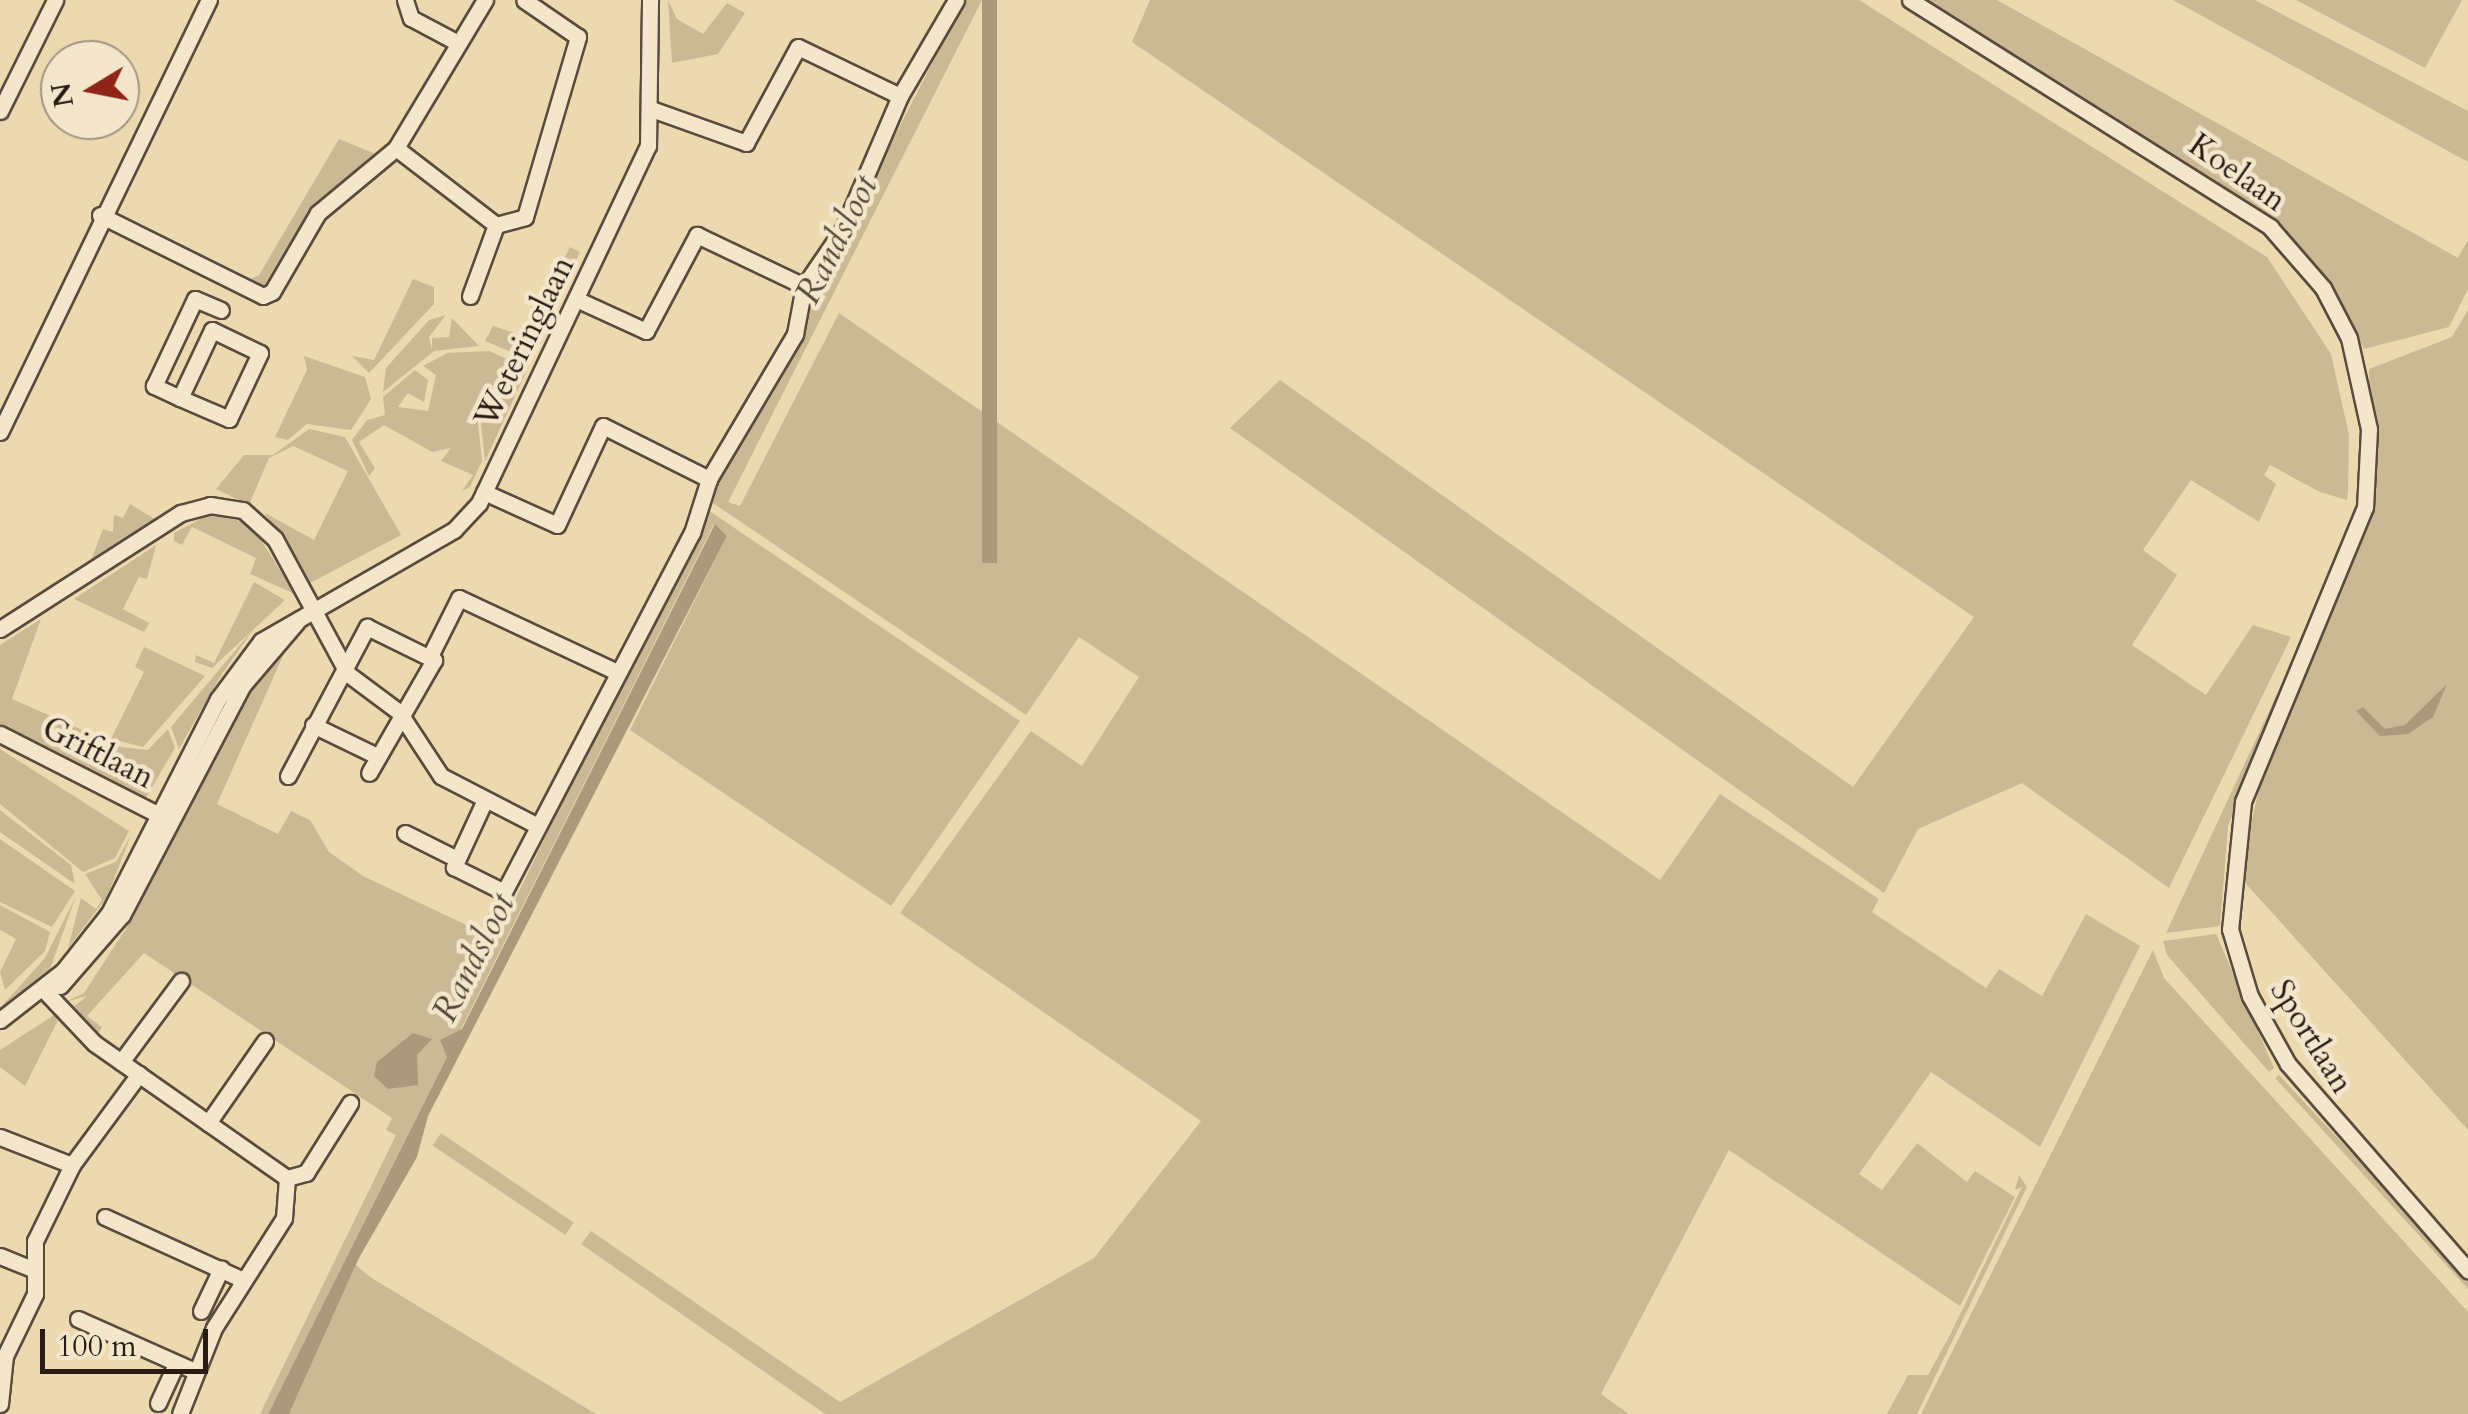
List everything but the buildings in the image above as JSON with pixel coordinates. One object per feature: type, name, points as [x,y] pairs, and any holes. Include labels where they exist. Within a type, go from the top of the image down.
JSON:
[{"type":"street","points":[[0,111],[55,0]]},
{"type":"street","points":[[2,422],[208,0]]},
{"type":"street","points":[[405,0],[411,18],[458,44]]},
{"type":"street","points":[[100,215],[262,296],[318,213],[396,148],[485,0]]},
{"type":"street","points":[[496,225],[525,217],[538,195],[552,115],[578,53],[569,26],[524,0]]},
{"type":"street","name":"Weteringlaan","points":[[0,1031],[106,938],[165,818],[243,684],[307,613],[454,530],[484,492],[636,177],[654,110],[650,0]]},
{"type":"street","points":[[484,802],[454,867],[504,892],[534,824],[550,812],[613,670],[692,533],[709,478],[795,334],[804,286],[843,229],[900,96],[956,0]]},
{"type":"street","name":"Koelaan","points":[[1910,0],[2212,185],[2304,262],[2358,364],[2370,452],[2365,507]]},
{"type":"street","points":[[654,110],[746,143],[798,47],[900,96]]},
{"type":"street","points":[[396,148],[496,225]]},
{"type":"street","points":[[470,296],[496,225]]},
{"type":"street","points":[[576,299],[646,331],[697,234],[804,286]]},
{"type":"street","points":[[180,398],[212,330],[260,352],[229,419],[180,398],[154,386],[194,299],[221,310]]},
{"type":"street","points":[[484,492],[557,525],[603,426],[709,478]]},
{"type":"street","points":[[0,629],[181,513],[210,504],[243,510],[267,528],[307,613],[342,664],[398,712],[441,776],[484,802],[534,824]]},
{"type":"street","name":"Sportlaan","points":[[2365,507],[2243,802],[2230,929],[2250,996],[2288,1064],[2468,1270]]},
{"type":"street","points":[[369,773],[398,712],[412,706],[429,658],[459,598],[613,670]]},
{"type":"street","points":[[288,776],[342,664],[367,627],[429,658]]},
{"type":"street","points":[[313,725],[377,756]]},
{"type":"street","name":"Griftlaan","points":[[0,734],[165,818]]},
{"type":"street","points":[[405,833],[457,859]]},
{"type":"street","points":[[122,1062],[181,981]]},
{"type":"street","points":[[46,992],[122,1062],[286,1178],[306,1173],[350,1104]]},
{"type":"street","name":"Weteringlaan","points":[[0,1020],[46,992]]},
{"type":"street","points":[[208,1123],[265,1040]]},
{"type":"street","points":[[0,1404],[2,1373],[35,1294],[35,1241],[72,1164],[139,1074]]},
{"type":"street","points":[[0,1138],[72,1164]]},
{"type":"street","points":[[180,1414],[195,1371],[243,1280],[284,1218],[286,1178]]},
{"type":"street","points":[[105,1217],[243,1280]]},
{"type":"street","points":[[0,1256],[34,1269]]},
{"type":"street","points":[[201,1311],[221,1269]]},
{"type":"street","points":[[78,1319],[195,1371]]},
{"type":"street","points":[[158,1402],[176,1364]]},
{"type":"shaded area","points":[[668,0],[677,19],[703,34],[727,3],[745,13],[718,54],[672,63]]},
{"type":"shaded area","points":[[965,0],[982,0],[728,502],[740,506],[839,313],[1660,880],[1720,794],[1879,899],[1872,912],[1986,988],[1999,969],[2042,996],[2086,914],[2140,946],[2040,1147],[1931,1072],[1859,1174],[1882,1190],[1917,1143],[1967,1182],[1975,1171],[2015,1197],[1960,1306],[1729,1150],[1601,1394],[1629,1414],[825,1414],[581,1244],[591,1231],[840,1402],[1094,1258],[1201,1121],[900,913],[1031,731],[1082,766],[1139,677],[1079,637],[1026,715],[707,499]]},
{"type":"shaded area","points":[[982,0],[997,0],[997,563],[982,563]]},
{"type":"shaded area","points":[[1150,0],[1859,0],[2267,257],[2331,354],[2349,435],[2347,500],[2320,492],[2270,465],[2264,475],[2276,484],[2259,522],[2191,480],[2143,550],[2177,575],[2132,645],[2206,695],[2253,625],[2291,637],[2169,888],[2022,783],[1918,829],[1884,893],[1230,428],[1280,380],[1853,787],[1974,617],[1132,42]]},
{"type":"shaded area","points":[[1921,0],[1997,0],[2458,258],[2468,240],[2468,289],[2449,327],[2364,349],[2338,302],[2258,212]]},
{"type":"shaded area","points":[[2173,0],[2255,0],[2468,111],[2468,162]]},
{"type":"shaded area","points":[[2296,0],[2462,0],[2425,68]]},
{"type":"shaded area","points":[[339,139],[383,157],[344,184],[266,290],[242,283],[259,275]]},
{"type":"shaded area","points":[[570,247],[580,252],[528,359],[485,341],[493,326],[524,336]]},
{"type":"shaded area","points":[[413,279],[434,287],[434,304],[369,373],[352,356],[374,360]]},
{"type":"shaded area","points":[[2468,310],[2468,1130],[2239,876],[2266,759],[2370,522],[2369,369],[2452,337]]},
{"type":"shaded area","points":[[446,315],[429,337],[432,349],[432,338],[449,337],[452,318],[479,346],[434,351],[383,392],[386,368],[429,320]]},
{"type":"shaded area","points":[[489,351],[516,363],[478,423],[482,461],[470,487],[462,491],[473,475],[441,461],[451,448],[432,452],[384,425],[359,442],[375,468],[369,476],[352,440],[367,420],[385,415],[383,397],[415,370],[428,380],[424,402],[408,393],[398,407],[428,411],[436,375],[423,366],[447,353]]},
{"type":"shaded area","points":[[304,356],[365,377],[371,399],[351,430],[307,424],[288,440],[275,437],[307,370]]},
{"type":"shaded area","points":[[519,365],[528,368],[485,461],[481,424]]},
{"type":"shaded area","points":[[309,429],[345,437],[401,535],[310,583],[265,513],[314,540],[348,471],[293,446],[269,458],[249,505],[216,489],[244,455],[273,455]]},
{"type":"shaded area","points":[[130,504],[158,521],[91,560],[103,529],[113,532],[114,515],[123,518]]},
{"type":"shaded area","points":[[705,508],[1020,721],[891,906],[630,730],[727,536],[714,524],[268,1414],[260,1414],[396,1135],[386,1130],[392,1118],[144,953],[87,1016],[102,1027],[97,1035],[71,1009],[87,996],[65,1002],[84,993],[131,921],[244,698],[286,649],[217,804],[278,834],[291,811],[310,820],[329,852],[363,876],[479,931],[493,905],[509,912]]},
{"type":"shaded area","points":[[212,513],[251,524],[295,594],[250,574],[256,558],[192,527],[182,545],[174,541],[174,533]]},
{"type":"shaded area","points":[[715,524],[727,536],[428,1116],[417,1157],[359,1258],[289,1414],[268,1414],[447,1057],[440,1040],[462,1029]]},
{"type":"shaded area","points":[[156,545],[147,579],[139,577],[123,609],[149,623],[144,632],[74,599]]},
{"type":"shaded area","points":[[254,582],[285,600],[212,668],[195,662],[196,655],[214,663]]},
{"type":"shaded area","points":[[41,619],[12,699],[121,747],[148,750],[168,729],[175,748],[145,799],[0,726],[0,645]]},
{"type":"shaded area","points":[[255,627],[220,677],[179,749],[171,727]]},
{"type":"shaded area","points":[[144,647],[205,676],[143,747],[111,739],[144,672],[135,667]]},
{"type":"shaded area","points":[[2283,681],[2228,826],[2220,926],[2166,933]]},
{"type":"shaded area","points":[[2447,684],[2433,717],[2408,734],[2380,736],[2356,711],[2363,707],[2385,729],[2405,725]]},
{"type":"shaded area","points":[[0,749],[129,831],[115,858],[83,872],[0,804]]},
{"type":"shaded area","points":[[0,810],[71,865],[75,884],[0,832]]},
{"type":"shaded area","points":[[131,835],[107,897],[68,948],[81,898],[96,909],[102,900],[85,874],[116,862]]},
{"type":"shaded area","points":[[0,839],[75,891],[52,927],[0,902]]},
{"type":"shaded area","points":[[76,896],[50,969],[0,1008],[45,958]]},
{"type":"shaded area","points":[[0,905],[50,932],[45,951],[5,990],[0,972],[16,939],[0,930]]},
{"type":"shaded area","points":[[2216,934],[2274,1068],[2269,1072],[2167,955],[2163,941]]},
{"type":"shaded area","points":[[2153,950],[2164,978],[2468,1312],[2468,1414],[1921,1414]]},
{"type":"shaded area","points":[[54,1015],[58,1020],[25,1086],[0,1067],[0,1050]]},
{"type":"shaded area","points":[[413,1033],[432,1039],[417,1055],[418,1085],[388,1089],[374,1076],[377,1062]]},
{"type":"shaded area","points":[[2279,1075],[2468,1278],[2468,1289],[2275,1078]]},
{"type":"shaded area","points":[[441,1133],[574,1222],[565,1235],[433,1145]]},
{"type":"shaded area","points":[[2019,1175],[2027,1187],[1917,1414],[1887,1414],[1908,1375],[1928,1375],[1949,1337],[2022,1187],[2015,1190]]},
{"type":"shaded area","points":[[356,1265],[370,1277],[596,1414],[289,1414]]},
{"type":"water label","name":"Randsloot","points":[[837,240]]},
{"type":"water label","name":"Randsloot","points":[[474,958]]}]
